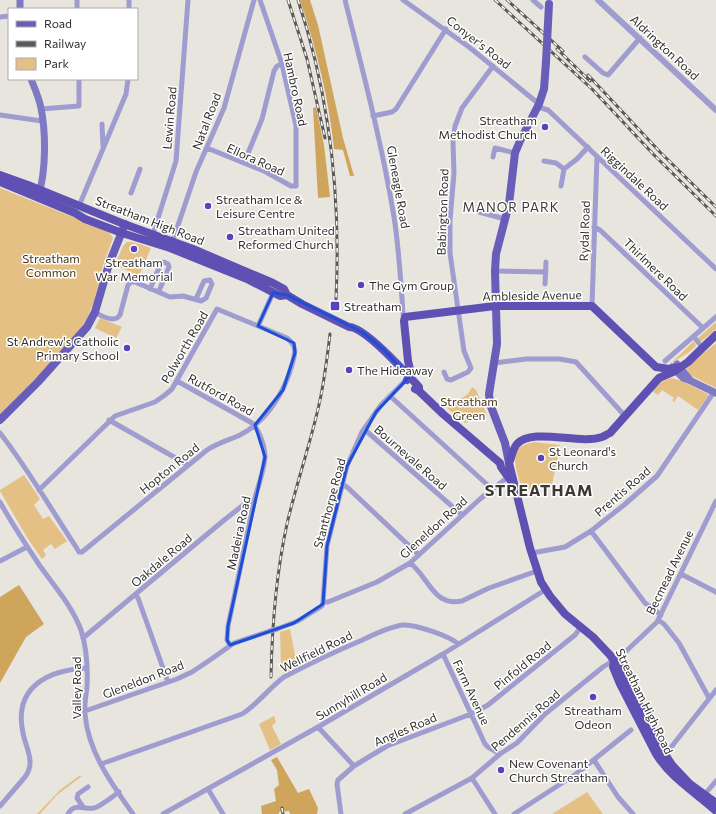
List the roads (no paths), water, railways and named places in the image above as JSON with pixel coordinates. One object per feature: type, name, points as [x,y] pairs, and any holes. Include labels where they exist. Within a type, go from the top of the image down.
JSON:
[{"type":"highway","name":"Streatham High Road","points":[[0,175],[85,219],[122,233],[171,245],[230,264],[280,286],[284,289],[287,295],[349,328],[353,327],[383,349],[398,365],[415,389],[500,462],[509,464],[537,571],[545,590],[565,614],[593,637],[607,650],[614,661],[619,664],[663,751],[676,770],[690,784],[706,794],[716,803]]},
{"type":"highway","name":"Streatham High Road","points":[[0,182],[79,206],[153,234],[171,245],[273,293],[280,296],[287,295]]},
{"type":"highway","name":"Ambleside Avenue","points":[[405,317],[495,306],[592,306],[670,367]]},
{"type":"highway","name":"Gleneagle Road","points":[[405,317],[404,321],[410,369],[407,379]]},
{"type":"highway","name":"Streatham High Road","points":[[349,328],[350,331],[375,349],[407,379]]},
{"type":"highway","points":[[659,378],[660,375],[670,367],[693,357],[716,335]]},
{"type":"highway","points":[[398,365],[402,366],[408,361]]},
{"type":"highway","points":[[509,464],[512,451],[519,442],[532,437],[543,436],[592,439],[603,437],[610,432],[670,367]]},
{"type":"highway","name":"Streatham High Road","points":[[500,462],[501,467],[515,487]]},
{"type":"highway","name":"Streatham High Road","points":[[614,661],[613,667],[620,684],[662,764],[687,788],[716,811]]},
{"type":"main road","points":[[509,464],[505,444],[490,404],[490,386],[497,344],[494,271],[498,242],[509,204],[515,153],[539,104],[544,89],[546,62],[546,4]]},
{"type":"main road","points":[[31,80],[41,109],[44,142],[42,181],[39,194]]},
{"type":"main road","points":[[0,420],[70,348],[87,328],[94,312],[109,264],[125,224]]},
{"type":"main road","points":[[670,367],[683,378],[715,392]]},
{"type":"main road","points":[[505,444],[519,442]]},
{"type":"street","name":"Lewin Road","points":[[153,234],[176,161],[188,0]]},
{"type":"street","name":"Natal Road","points":[[171,245],[196,172],[224,108],[254,0]]},
{"type":"street","name":"Hambro Road","points":[[260,0],[282,64],[296,126],[296,186]]},
{"type":"street","name":"Gleneagle Road","points":[[345,0],[373,116],[394,217],[403,314],[405,317]]},
{"type":"street","name":"Conyer's Road","points":[[404,0],[446,29],[539,104]]},
{"type":"street","points":[[533,0],[546,4]]},
{"type":"street","name":"Aldrington Road","points":[[598,0],[606,3],[640,38],[716,110]]},
{"type":"street","points":[[373,116],[392,112],[396,109],[446,29]]},
{"type":"street","points":[[585,57],[603,73],[608,75],[640,38]]},
{"type":"street","points":[[244,163],[262,119],[274,71],[277,66],[282,64]]},
{"type":"street","name":"Babington Road","points":[[444,372],[447,379],[451,380],[468,372],[471,368],[464,351],[457,311],[450,254],[450,220],[454,173],[453,142],[455,126],[462,108],[493,66]]},
{"type":"street","points":[[41,109],[79,106],[79,80]]},
{"type":"street","points":[[79,206],[126,94],[128,80]]},
{"type":"street","name":"Riggindale Road","points":[[539,104],[541,108],[548,110],[588,147],[716,269]]},
{"type":"street","points":[[0,115],[42,121]]},
{"type":"street","points":[[102,124],[103,149]]},
{"type":"street","points":[[561,186],[564,169],[588,147]]},
{"type":"street","name":"Ellora Road","points":[[207,148],[264,171],[291,186],[296,186]]},
{"type":"street","points":[[493,158],[495,148],[515,153]]},
{"type":"street","name":"Rydal Road","points":[[592,306],[597,156]]},
{"type":"street","points":[[544,161],[556,163],[564,169]]},
{"type":"street","points":[[131,193],[140,169]]},
{"type":"street","points":[[479,212],[505,219]]},
{"type":"street","name":"Thirlmere Road","points":[[594,227],[600,230],[703,328]]},
{"type":"street","points":[[150,289],[160,263],[166,262],[168,267],[158,291]]},
{"type":"street","points":[[545,284],[546,262]]},
{"type":"street","points":[[494,271],[546,272]]},
{"type":"street","points":[[94,312],[108,318],[116,319],[120,315],[128,285],[131,282],[135,282],[170,297],[183,296],[196,299]]},
{"type":"street","points":[[258,326],[273,293]]},
{"type":"street","name":"Polworth Road","points":[[39,490],[114,416],[122,412],[155,402],[168,392],[177,381],[217,309],[258,326]]},
{"type":"street","points":[[670,367],[694,337],[716,316]]},
{"type":"street","name":"Hopton Road","points":[[0,433],[22,463],[76,547],[80,552],[82,552],[188,465],[215,445],[240,435],[255,425],[262,418],[283,390],[295,353],[294,344],[287,338],[258,326]]},
{"type":"street","points":[[694,337],[700,350]]},
{"type":"street","points":[[494,363],[526,359],[560,359],[576,362],[625,416]]},
{"type":"street","name":"Stanthorpe Road","points":[[323,602],[327,546],[347,466],[364,429],[381,405],[407,379]]},
{"type":"street","name":"Rutford Road","points":[[177,381],[255,425]]},
{"type":"street","name":"Prentis Road","points":[[532,553],[565,548],[591,531],[657,476],[715,392]]},
{"type":"street","points":[[390,396],[492,489]]},
{"type":"street","points":[[109,420],[188,465]]},
{"type":"street","name":"Madeira Road","points":[[230,645],[227,640],[228,626],[254,501],[265,457],[262,441],[255,425]]},
{"type":"street","name":"Bournevale Road","points":[[364,429],[462,515]]},
{"type":"street","name":"Gleneldon Road","points":[[85,711],[192,672],[230,645],[240,640],[282,628],[298,621],[322,606],[323,602],[328,602],[377,582],[410,563],[462,515],[508,477]]},
{"type":"street","points":[[342,484],[348,487],[418,555]]},
{"type":"street","name":"Oakdale Road","points":[[83,638],[223,521],[247,502],[254,501]]},
{"type":"street","name":"Becmead Avenue","points":[[614,661],[625,653],[660,618],[716,501]]},
{"type":"street","name":"Valley Road","points":[[0,502],[27,547],[69,606],[78,624],[86,649],[87,668],[85,711],[88,731],[94,750],[101,764],[133,814]]},
{"type":"street","points":[[591,531],[636,591],[677,639],[709,698]]},
{"type":"street","points":[[0,561],[27,547]]},
{"type":"street","points":[[410,563],[436,594],[442,599],[455,602],[462,601],[510,580],[537,571]]},
{"type":"street","points":[[681,574],[716,592]]},
{"type":"street","name":"Sunnyhill Road","points":[[163,814],[318,727],[443,654],[545,590]]},
{"type":"street","points":[[135,595],[138,598],[168,682]]},
{"type":"street","name":"Wellfield Road","points":[[101,764],[242,714],[249,710],[278,681],[284,677],[336,651],[391,628],[404,625],[414,626],[446,637],[458,644]]},
{"type":"street","name":"Pinfold Road","points":[[471,714],[488,705],[575,635],[581,627]]},
{"type":"street","name":"Farm Avenue","points":[[443,654],[485,744],[500,754]]},
{"type":"street","name":"Pendennis Road","points":[[405,814],[472,778],[500,754],[517,743],[545,714],[597,672],[614,661]]},
{"type":"street","points":[[1,803],[28,772],[30,766],[30,756],[22,726],[22,710],[28,694],[34,686],[45,677],[62,671],[87,668]]},
{"type":"street","points":[[663,751],[716,690]]},
{"type":"street","name":"Angles Road","points":[[341,814],[337,784],[338,780],[354,766],[387,746],[471,714]]},
{"type":"street","points":[[318,727],[354,766]]},
{"type":"street","points":[[514,814],[561,785],[631,730]]},
{"type":"street","points":[[594,760],[618,797],[633,814]]},
{"type":"street","points":[[472,778],[495,814]]},
{"type":"street","points":[[706,794],[716,781]]},
{"type":"street","points":[[83,807],[77,798],[78,794],[88,787]]},
{"type":"street","points":[[208,789],[223,814]]},
{"type":"street","points":[[68,814],[70,810],[75,807],[95,808],[119,792]]},
{"type":"railway","points":[[288,0],[307,59],[325,138]]},
{"type":"railway","points":[[298,0],[318,73],[331,148],[337,223],[336,299]]},
{"type":"railway","points":[[495,0],[592,89],[655,156],[716,216]]},
{"type":"railway","points":[[507,0],[563,51]]},
{"type":"railway","points":[[557,49],[590,81]]},
{"type":"railway","points":[[588,75],[660,152],[716,207]]},
{"type":"railway","points":[[271,677],[275,600],[283,543],[320,400],[330,334]]},
{"type":"railway","points":[[282,808],[283,814]]},
{"type":"place","name":"Streatham Methodist Church","points":[[545,127]]},
{"type":"place","name":"Streatham Ice & Leisure Centre","points":[[208,206]]},
{"type":"place","name":"Streatham United Reformed Church","points":[[230,237]]},
{"type":"place","name":"Streatham War Memorial","points":[[134,249]]},
{"type":"place","name":"The Gym Group","points":[[361,285]]},
{"type":"place","name":"Streatham","points":[[335,306]]},
{"type":"place","name":"St Andrew's Catholic Primary School","points":[[127,348]]},
{"type":"place","name":"The Hideaway","points":[[349,370]]},
{"type":"place","name":"St Leonard's Church","points":[[541,458]]},
{"type":"place","name":"Streatham Odeon","points":[[593,697]]},
{"type":"place","name":"New Covenant Church Streatham","points":[[501,770]]},
{"type":"district","name":"MANOR PARK","points":[[511,207]]},
{"type":"district","name":"STREATHAM","points":[[539,489]]},
{"type":"park label","name":"Streatham Common","points":[[51,265]]},
{"type":"park label","name":"Streatham Green","points":[[469,408]]}]
